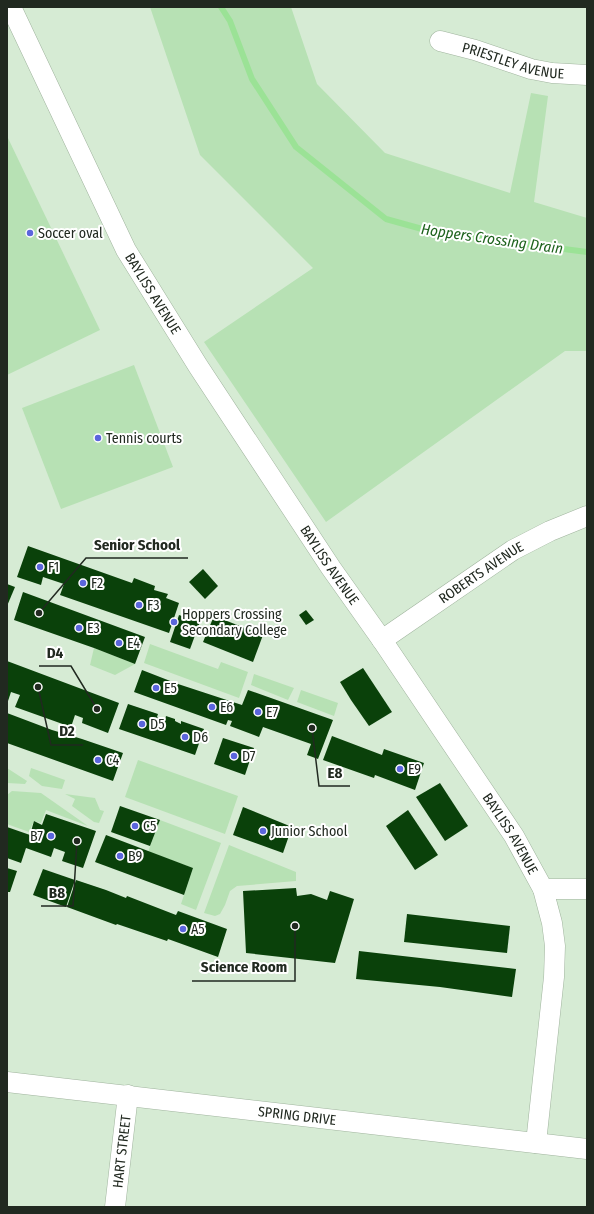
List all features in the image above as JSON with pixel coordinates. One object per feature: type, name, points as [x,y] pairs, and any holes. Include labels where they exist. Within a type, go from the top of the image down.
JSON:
[{"type":"street","name":"BAYLISS AVENUE","points":[[11,7],[126,250],[198,366],[331,568],[382,640],[514,836],[542,889],[552,923],[555,946],[554,977],[536,1143]]},
{"type":"street","name":"PRIESTLEY AVENUE","points":[[440,41],[475,50],[531,69],[552,74],[587,75]]},
{"type":"street","name":"ROBERTS AVENUE","points":[[382,640],[513,550],[550,531],[587,516]]},
{"type":"street","points":[[542,889],[587,889]]},
{"type":"street","name":"SPRING DRIVE","points":[[7,1082],[587,1149]]},
{"type":"street","name":"HART STREET","points":[[115,1207],[128,1095]]},
{"type":"green space","points":[[150,7],[291,7],[317,84],[385,153],[510,193],[531,93],[548,96],[534,202],[587,218],[587,351],[565,351],[326,522],[204,342],[313,268],[200,155]]},
{"type":"green space","name":"Soccer oval","points":[[7,136],[100,330],[7,375]]},
{"type":"green space","name":"Tennis courts","points":[[134,365],[173,467],[61,509],[22,408]]},
{"type":"green space","points":[[150,644],[218,669],[221,662],[248,672],[239,698],[144,663]]},
{"type":"green space","points":[[94,648],[135,664],[115,675],[90,665]]},
{"type":"green space","points":[[254,674],[294,688],[288,700],[251,685]]},
{"type":"green space","points":[[301,690],[338,703],[334,716],[297,702]]},
{"type":"green space","points":[[138,760],[238,796],[225,834],[125,797]]},
{"type":"green space","points":[[7,768],[27,781],[25,784],[7,783]]},
{"type":"green space","points":[[31,768],[65,780],[62,789],[42,786],[29,776]]},
{"type":"green space","points":[[12,791],[41,793],[88,826],[46,810],[41,823],[34,821],[29,832],[7,824],[7,795]]},
{"type":"green space","points":[[65,794],[95,798],[100,810],[104,811],[99,823],[94,822],[72,806],[75,799]]},
{"type":"green space","points":[[160,820],[221,843],[196,910],[181,904],[193,868],[148,852]]},
{"type":"green space","points":[[229,845],[296,872],[296,881],[237,886],[230,891],[220,914],[215,916],[204,913]]},
{"type":"building","points":[[28,546],[132,583],[134,578],[155,586],[154,590],[168,594],[166,598],[179,603],[169,633],[60,595],[64,584],[43,577],[41,585],[17,577]]},
{"type":"building","points":[[203,569],[218,586],[205,599],[189,582]]},
{"type":"building","points":[[7,584],[15,587],[7,606]]},
{"type":"building","points":[[23,592],[145,637],[135,664],[14,620]]},
{"type":"building","points":[[306,610],[314,620],[306,625],[299,615]]},
{"type":"building","points":[[179,615],[200,622],[190,649],[170,642]]},
{"type":"building","points":[[214,616],[263,635],[253,662],[203,642]]},
{"type":"building","points":[[7,661],[119,703],[108,733],[82,723],[83,718],[75,715],[71,727],[15,707],[20,695],[11,692],[7,704]]},
{"type":"building","points":[[363,668],[392,712],[369,726],[340,682]]},
{"type":"building","points":[[142,670],[178,684],[242,705],[248,690],[333,720],[318,759],[307,755],[311,744],[263,727],[259,737],[230,726],[232,721],[228,720],[226,725],[134,692]]},
{"type":"building","points":[[128,704],[158,714],[157,717],[165,720],[166,716],[175,719],[175,721],[181,724],[181,721],[204,729],[195,755],[119,729]]},
{"type":"building","points":[[7,713],[52,730],[123,753],[113,781],[7,743]]},
{"type":"building","points":[[332,736],[382,755],[384,749],[424,763],[415,790],[375,775],[374,778],[323,760]]},
{"type":"building","name":"D7","points":[[223,738],[254,748],[245,775],[214,764]]},
{"type":"building","points":[[440,783],[468,826],[445,841],[416,797]]},
{"type":"building","name":"C5","points":[[120,806],[160,820],[150,846],[111,832]]},
{"type":"building","name":"Junior School","points":[[243,807],[292,827],[283,853],[233,835]]},
{"type":"building","points":[[408,810],[438,855],[415,870],[386,826]]},
{"type":"building","points":[[46,814],[96,831],[83,868],[62,861],[65,852],[54,848],[51,857],[26,848],[21,863],[7,858],[7,827],[30,835],[34,821],[42,825]]},
{"type":"building","points":[[106,835],[193,868],[184,895],[95,862]]},
{"type":"building","points":[[7,868],[17,871],[10,892],[7,892]]},
{"type":"building","points":[[43,869],[75,880],[66,907],[33,895]]},
{"type":"building","points":[[76,880],[126,898],[127,896],[176,915],[178,911],[227,929],[218,957],[168,939],[167,941],[117,924],[116,925],[67,907]]},
{"type":"building","points":[[296,888],[297,896],[311,894],[327,900],[330,891],[354,899],[335,963],[246,953],[243,891]]},
{"type":"building","points":[[407,914],[510,926],[507,953],[404,942]]},
{"type":"building","points":[[359,951],[516,969],[512,997],[440,987],[356,979]]},
{"type":"waterway","name":"Hoppers Crossing Drain","points":[[221,7],[230,21],[252,79],[296,147],[386,219],[433,232],[587,252]]},
{"type":"place","name":"Soccer oval","points":[[30,233]]},
{"type":"place","name":"Tennis courts","points":[[98,438]]},
{"type":"place","name":"F1","points":[[40,567]]},
{"type":"place","name":"F2","points":[[83,583]]},
{"type":"place","name":"F3","points":[[139,605]]},
{"type":"place","name":"Senior School","points":[[39,613]]},
{"type":"place","name":"Hoppers Crossing Secondary College","points":[[174,622]]},
{"type":"place","name":"E3","points":[[79,628]]},
{"type":"place","name":"E4","points":[[119,643]]},
{"type":"place","name":"D2","points":[[38,687]]},
{"type":"place","name":"E5","points":[[156,688]]},
{"type":"place","name":"E6","points":[[212,707]]},
{"type":"place","name":"D4","points":[[97,709]]},
{"type":"place","name":"E7","points":[[258,712]]},
{"type":"place","name":"D5","points":[[142,724]]},
{"type":"place","name":"E8","points":[[312,728]]},
{"type":"place","name":"D6","points":[[185,737]]},
{"type":"place","name":"D7","points":[[234,756]]},
{"type":"place","name":"C4","points":[[98,760]]},
{"type":"place","name":"E9","points":[[400,769]]},
{"type":"place","name":"C5","points":[[135,826]]},
{"type":"place","name":"Junior School","points":[[263,831]]},
{"type":"place","name":"B7","points":[[51,836]]},
{"type":"place","name":"B8","points":[[77,841]]},
{"type":"place","name":"B9","points":[[120,856]]},
{"type":"place","name":"Science Room","points":[[295,926]]},
{"type":"place","name":"A5","points":[[183,929]]}]
